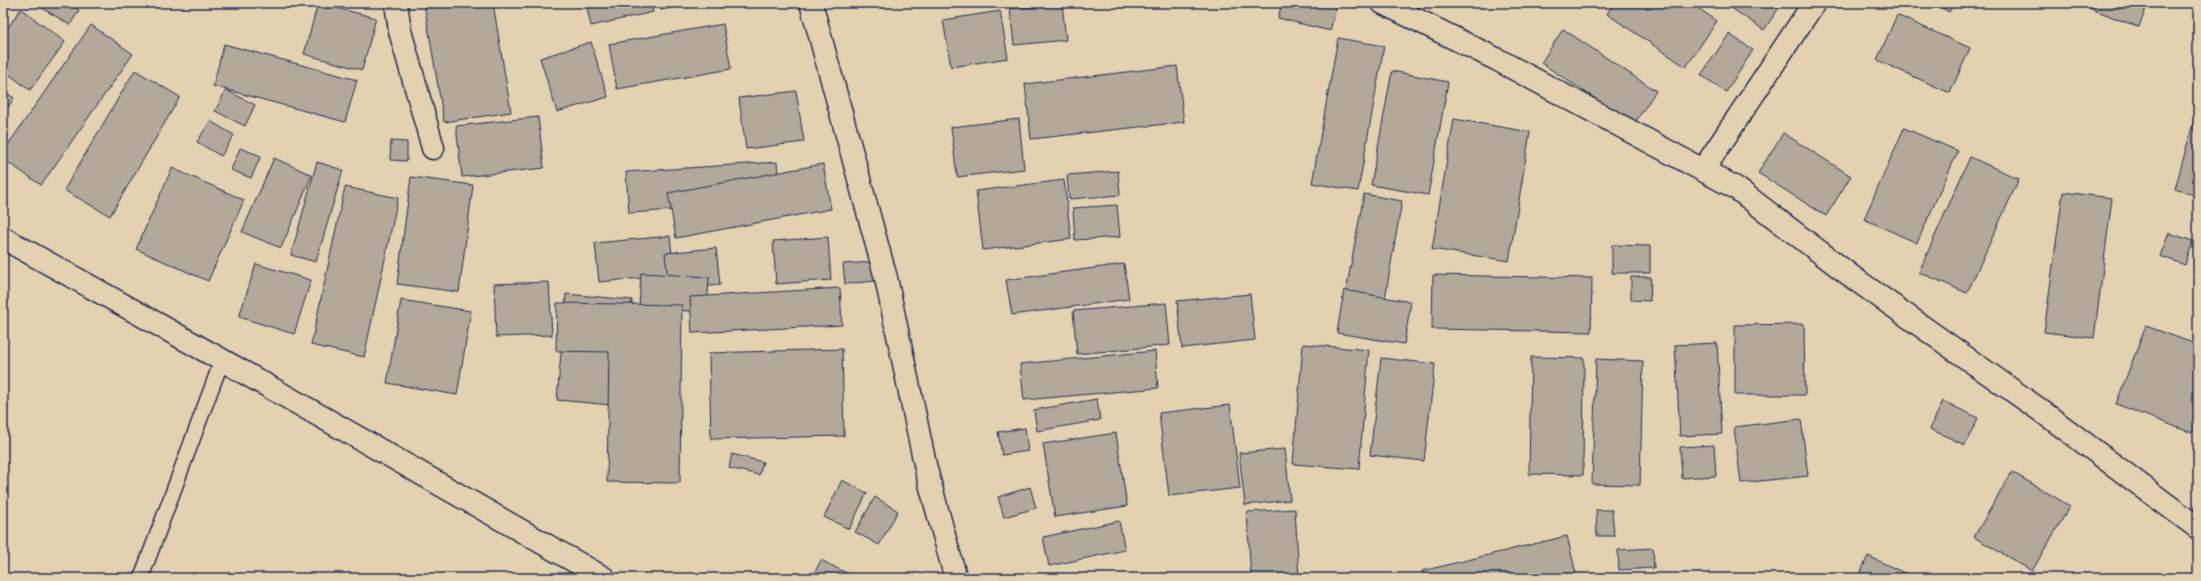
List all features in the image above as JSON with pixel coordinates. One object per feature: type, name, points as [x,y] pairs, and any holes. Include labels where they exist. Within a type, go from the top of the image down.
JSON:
[{"type":"street","points":[[396,3],[400,31],[433,148]]},
{"type":"street","points":[[811,3],[886,278],[926,469],[955,576]]},
{"type":"street","points":[[1383,3],[1498,60],[1736,188],[1855,279],[2040,410],[2198,528]]},
{"type":"street","points":[[1703,170],[1814,3]]},
{"type":"street","points":[[3,238],[222,360],[604,578]]},
{"type":"lane","points":[[141,578],[222,360]]},
{"type":"building","points":[[34,3],[68,3],[79,10],[70,25]]},
{"type":"building","points":[[318,3],[376,18],[362,70],[304,54]]},
{"type":"building","points":[[424,3],[493,3],[511,112],[444,122]]},
{"type":"building","points":[[586,3],[651,3],[653,12],[591,26]]},
{"type":"building","points":[[660,3],[696,3],[661,10]]},
{"type":"building","points":[[1282,3],[1337,3],[1330,31],[1278,18]]},
{"type":"building","points":[[1614,3],[1691,3],[1717,21],[1686,67],[1607,14]]},
{"type":"building","points":[[1724,3],[1782,3],[1764,30]]},
{"type":"building","points":[[1933,3],[1954,3],[1949,12]]},
{"type":"building","points":[[2091,3],[2148,3],[2139,27],[2089,8]]},
{"type":"building","points":[[1062,4],[1066,40],[1014,45],[1010,9]]},
{"type":"building","points":[[21,9],[65,42],[30,90],[3,70],[3,34]]},
{"type":"building","points":[[1000,11],[1008,58],[951,67],[943,20]]},
{"type":"building","points":[[1897,15],[1970,48],[1950,93],[1877,60]]},
{"type":"building","points":[[723,24],[731,69],[617,89],[609,44]]},
{"type":"building","points":[[91,25],[133,54],[41,185],[3,159],[3,152]]},
{"type":"building","points":[[1563,29],[1656,91],[1634,124],[1541,63]]},
{"type":"building","points":[[1729,34],[1753,50],[1726,92],[1701,75]]},
{"type":"building","points":[[1338,38],[1384,46],[1358,191],[1312,183]]},
{"type":"building","points":[[591,42],[608,97],[557,112],[540,58]]},
{"type":"building","points":[[224,44],[357,80],[345,122],[213,86]]},
{"type":"building","points":[[1177,66],[1184,122],[1031,139],[1025,84]]},
{"type":"building","points":[[135,70],[180,97],[110,216],[64,190]]},
{"type":"building","points":[[1392,71],[1448,82],[1428,195],[1371,185]]},
{"type":"building","points":[[226,90],[255,105],[245,126],[215,111]]},
{"type":"building","points":[[3,91],[14,98],[3,115]]},
{"type":"building","points":[[796,91],[804,142],[746,149],[739,98]]},
{"type":"building","points":[[2195,116],[2198,117],[2198,196],[2175,189]]},
{"type":"building","points":[[538,117],[544,168],[462,177],[456,126]]},
{"type":"building","points":[[1019,119],[1024,169],[957,177],[951,127]]},
{"type":"building","points":[[1454,119],[1530,132],[1509,261],[1432,249]]},
{"type":"building","points":[[210,121],[234,135],[221,156],[197,142]]},
{"type":"building","points":[[1904,128],[1958,151],[1917,243],[1864,219]]},
{"type":"building","points":[[1783,133],[1851,176],[1826,216],[1758,173]]},
{"type":"building","points":[[391,141],[407,142],[407,161],[390,160]]},
{"type":"building","points":[[240,148],[261,156],[251,178],[231,170]]},
{"type":"building","points":[[1970,157],[2019,179],[1967,293],[1919,272]]},
{"type":"building","points":[[274,158],[312,175],[281,248],[242,232]]},
{"type":"building","points":[[317,162],[343,170],[316,262],[291,255]]},
{"type":"building","points":[[777,162],[780,203],[629,213],[626,172]]},
{"type":"building","points":[[823,164],[831,209],[676,238],[668,193]]},
{"type":"building","points":[[172,168],[244,200],[208,281],[136,249]]},
{"type":"building","points":[[1118,171],[1120,195],[1069,199],[1067,175]]},
{"type":"building","points":[[411,177],[473,185],[459,292],[397,284]]},
{"type":"building","points":[[1064,180],[1071,239],[983,250],[976,191]]},
{"type":"building","points":[[345,187],[398,198],[364,357],[311,345]]},
{"type":"building","points":[[2063,192],[2112,198],[2094,338],[2044,332]]},
{"type":"building","points":[[1364,194],[1402,201],[1385,298],[1346,291]]},
{"type":"building","points":[[1117,205],[1120,237],[1075,240],[1073,208]]},
{"type":"building","points":[[2169,233],[2193,241],[2185,265],[2160,256]]},
{"type":"building","points":[[670,236],[674,275],[599,282],[595,243]]},
{"type":"building","points":[[828,237],[831,280],[776,284],[773,241]]},
{"type":"building","points":[[1612,245],[1650,246],[1650,273],[1612,273]]},
{"type":"building","points":[[716,248],[720,285],[669,290],[665,253]]},
{"type":"building","points":[[873,262],[875,281],[845,284],[843,264]]},
{"type":"building","points":[[256,264],[311,280],[294,334],[239,317]]},
{"type":"building","points":[[1124,264],[1129,299],[1012,315],[1006,280]]},
{"type":"building","points":[[641,273],[709,277],[707,312],[639,308]]},
{"type":"building","points":[[1433,275],[1592,278],[1591,332],[1432,329]]},
{"type":"building","points":[[1631,277],[1651,277],[1650,301],[1631,300]]},
{"type":"building","points":[[549,282],[552,335],[496,337],[494,284]]},
{"type":"building","points":[[840,288],[842,325],[692,333],[690,297]]},
{"type":"building","points":[[1344,290],[1411,302],[1404,344],[1337,333]]},
{"type":"building","points":[[566,294],[632,300],[623,406],[557,400]]},
{"type":"building","points":[[1250,294],[1255,340],[1182,348],[1177,301]]},
{"type":"building","points":[[401,300],[471,311],[457,395],[387,383]]},
{"type":"building","points":[[557,303],[682,305],[680,483],[607,482],[609,352],[556,351]]},
{"type":"building","points":[[1166,303],[1170,345],[1077,354],[1073,311]]},
{"type":"building","points":[[1804,324],[1805,395],[1735,395],[1735,325]]},
{"type":"building","points":[[2146,326],[2198,345],[2198,418],[2192,433],[2116,404]]},
{"type":"building","points":[[1717,343],[1722,434],[1680,436],[1675,345]]},
{"type":"building","points":[[1303,344],[1369,350],[1359,469],[1293,464]]},
{"type":"building","points":[[842,349],[844,436],[711,439],[709,353]]},
{"type":"building","points":[[1155,351],[1158,388],[1024,400],[1020,364]]},
{"type":"building","points":[[1531,357],[1584,358],[1583,475],[1529,474]]},
{"type":"building","points":[[1381,358],[1435,364],[1424,461],[1370,455]]},
{"type":"building","points":[[1596,359],[1643,361],[1640,485],[1592,484]]},
{"type":"building","points":[[1097,399],[1100,420],[1037,431],[1034,410]]},
{"type":"building","points":[[1943,401],[1978,418],[1965,445],[1930,429]]},
{"type":"building","points":[[1230,405],[1240,488],[1169,496],[1159,413]]},
{"type":"building","points":[[1801,419],[1808,476],[1741,483],[1734,427]]},
{"type":"building","points":[[1025,428],[1028,451],[1002,455],[998,432]]},
{"type":"building","points":[[1116,433],[1127,506],[1055,517],[1043,444]]},
{"type":"building","points":[[1714,445],[1716,476],[1682,478],[1680,447]]},
{"type":"building","points":[[1285,449],[1290,500],[1245,505],[1239,453]]},
{"type":"building","points":[[732,454],[763,462],[759,475],[729,468]]},
{"type":"building","points":[[2012,472],[2070,506],[2032,571],[1974,537]]},
{"type":"building","points":[[842,480],[867,493],[849,529],[824,517]]},
{"type":"building","points":[[1030,487],[1036,508],[1004,517],[998,497]]},
{"type":"building","points":[[875,497],[898,511],[879,545],[855,532]]},
{"type":"building","points":[[1295,509],[1299,578],[1251,578],[1247,512]]},
{"type":"building","points":[[1596,510],[1612,510],[1614,536],[1597,536]]},
{"type":"building","points":[[1119,521],[1125,550],[1049,566],[1043,537]]},
{"type":"building","points":[[1567,536],[1577,578],[1423,578],[1422,571]]},
{"type":"building","points":[[1653,548],[1654,568],[1619,570],[1618,550]]},
{"type":"building","points":[[1868,556],[1915,578],[1858,578]]},
{"type":"building","points":[[821,560],[856,578],[812,578]]}]
